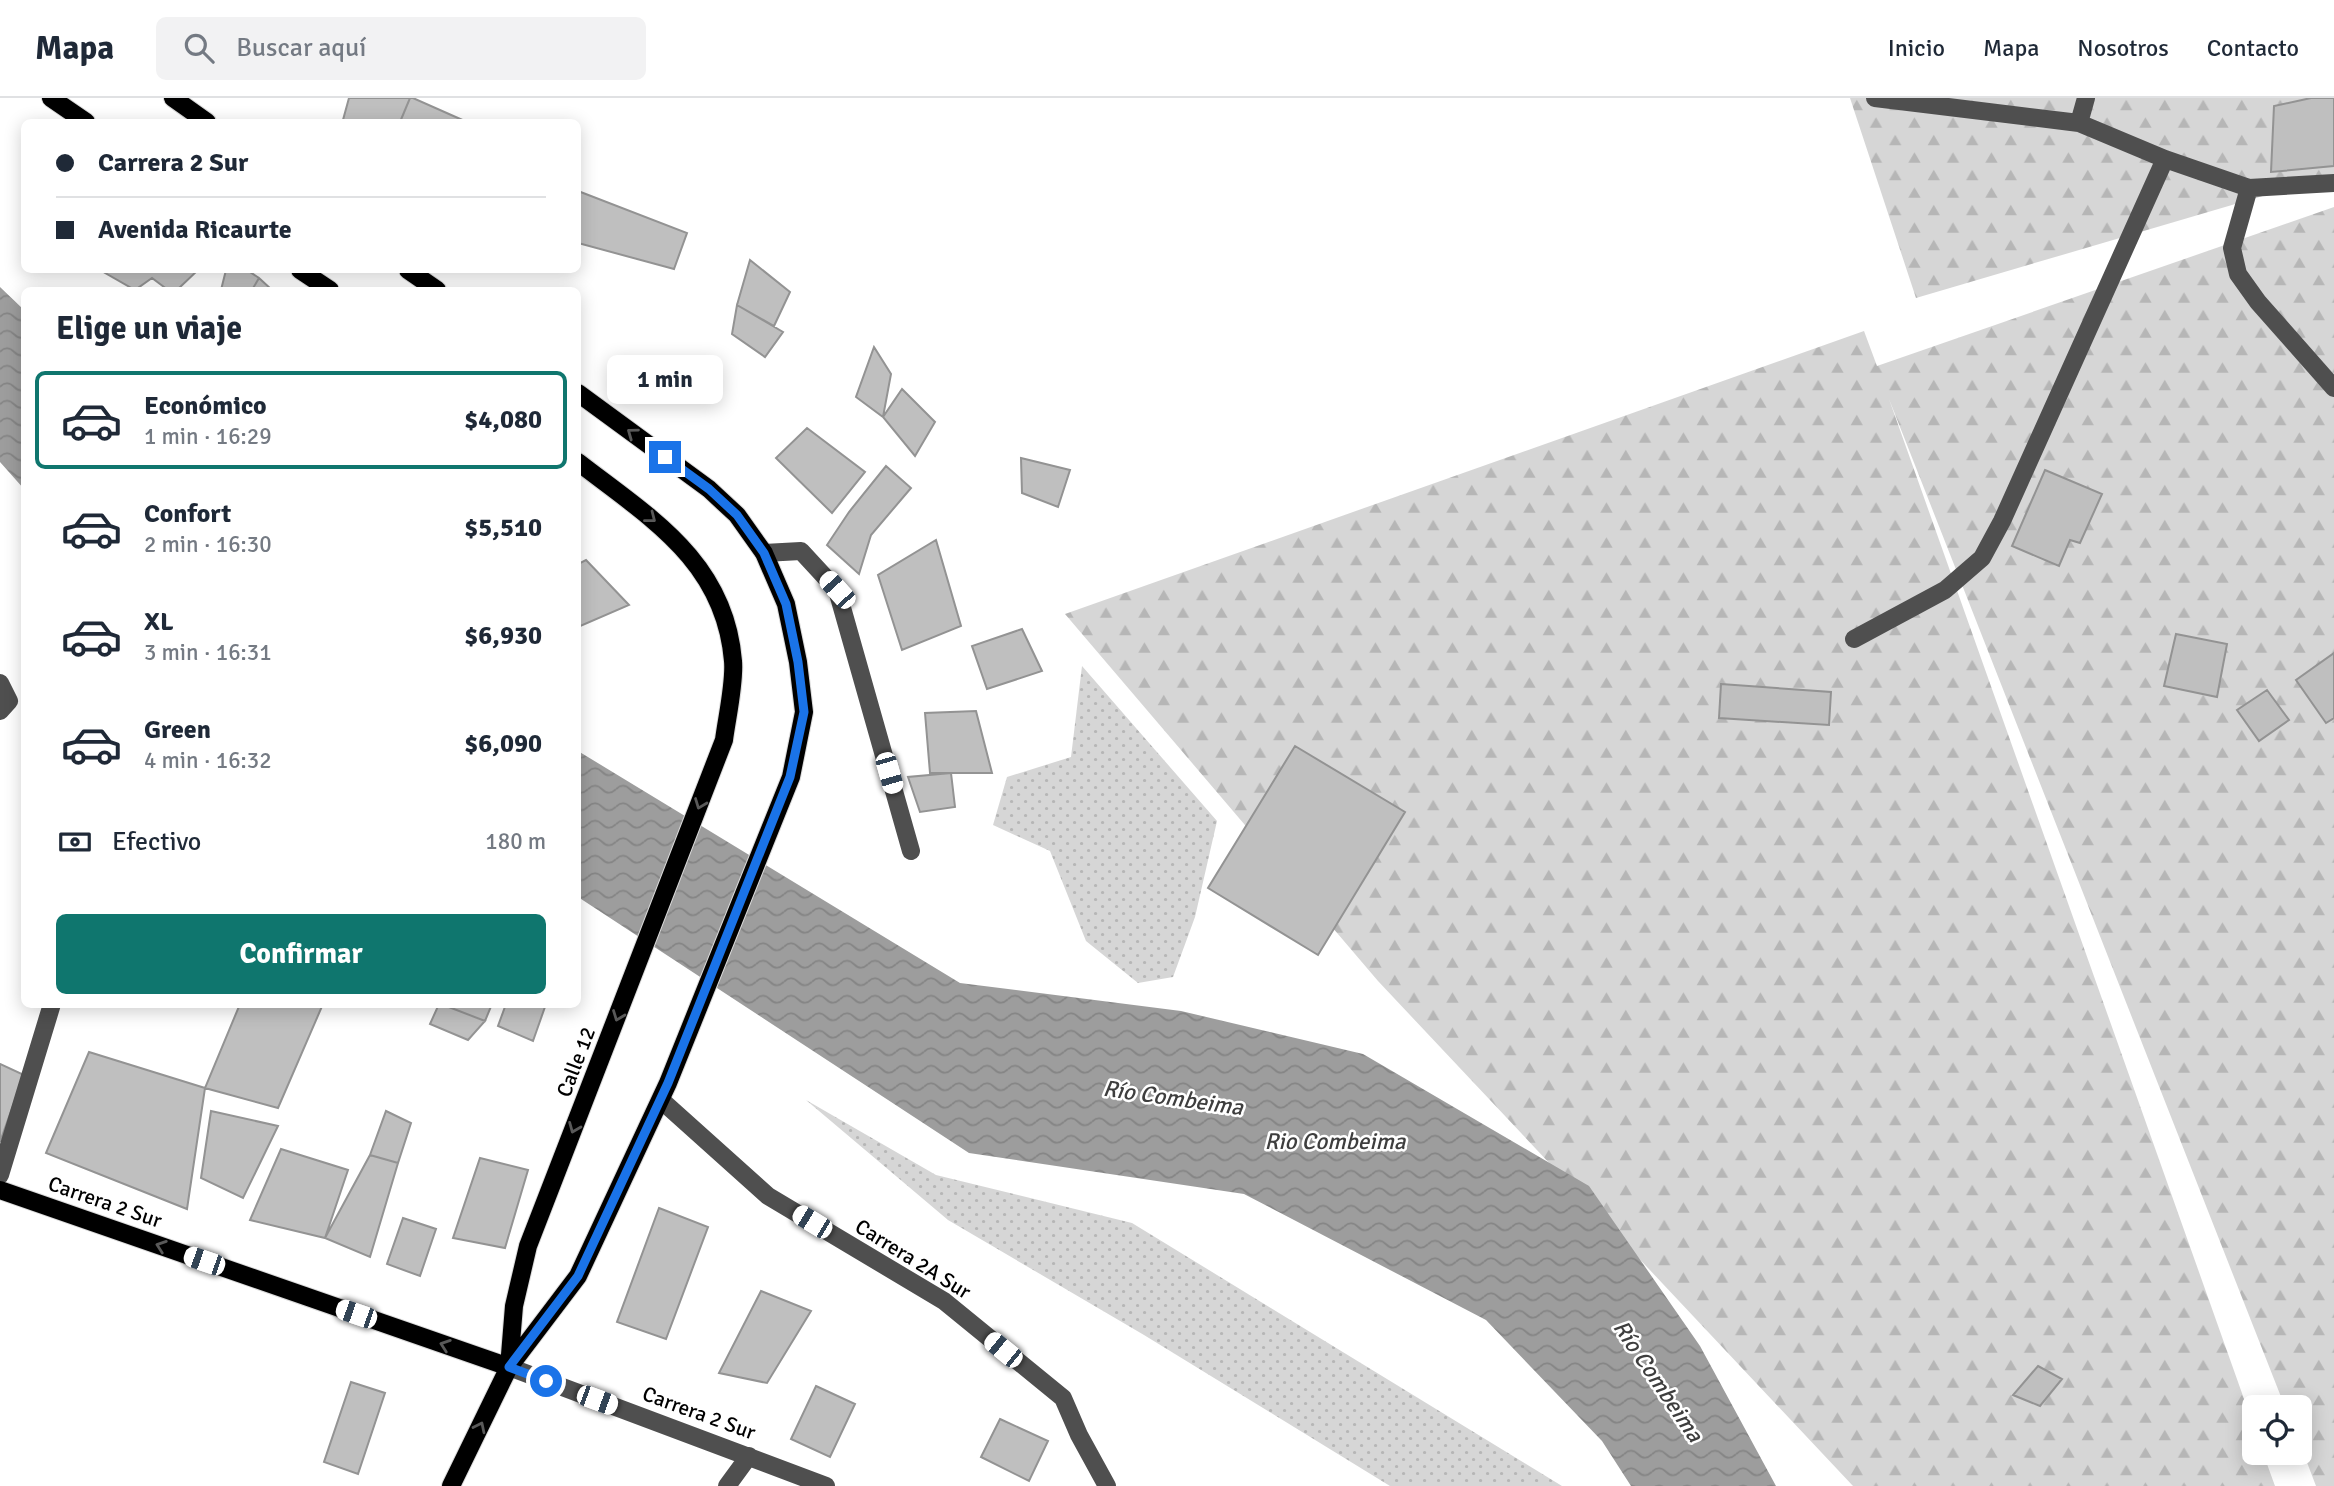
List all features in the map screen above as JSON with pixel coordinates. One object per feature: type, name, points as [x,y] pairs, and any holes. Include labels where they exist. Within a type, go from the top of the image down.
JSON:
[{"type":"main road","points":[[51,98],[82,119]]},
{"type":"main road","points":[[173,98],[203,119]]},
{"type":"main road","points":[[304,273],[326,287]]},
{"type":"main road","points":[[412,273],[433,287]]},
{"type":"main road","name":"Calle 12","points":[[451,1486],[509,1367],[578,1276],[661,1100],[790,777],[804,712],[798,662],[786,604],[764,553],[737,515],[709,489],[581,395]]},
{"type":"main road","name":"Calle 12","points":[[509,1367],[514,1306],[528,1246],[724,740],[734,662],[725,617],[702,570],[673,535],[581,464]]},
{"type":"main road","name":"Carrera 2 Sur","points":[[0,1189],[509,1367]]},
{"type":"street","points":[[1875,98],[2079,123],[2165,159],[2249,188],[2334,183]]},
{"type":"street","points":[[2079,123],[2086,98]]},
{"type":"street","points":[[1854,639],[1945,590],[1982,558],[2002,521],[2165,159]]},
{"type":"street","points":[[2249,188],[2232,248],[2238,274],[2258,302],[2334,388]]},
{"type":"street","points":[[764,553],[801,551],[837,590],[911,851]]},
{"type":"street","points":[[0,683],[5,706]]},
{"type":"street","points":[[0,1175],[51,1008]]},
{"type":"street","name":"Carrera 2A Sur","points":[[661,1100],[768,1196],[944,1301],[1063,1398],[1079,1435],[1107,1486]]},
{"type":"street","name":"Carrera 2 Sur","points":[[509,1367],[826,1486]]},
{"type":"street","points":[[727,1486],[749,1456]]},
{"type":"green space","points":[[1850,98],[2334,98],[2334,175],[1916,298]]},
{"type":"green space","points":[[2334,207],[2334,1486],[2316,1486],[2308,1465],[2312,1465],[2312,1395],[2280,1395],[1889,399],[2243,1395],[2242,1465],[2267,1465],[2275,1486],[1853,1486],[1378,981],[1065,614],[1864,331],[1877,366]]},
{"type":"green space","points":[[1082,666],[1217,821],[1195,917],[1173,977],[1138,983],[1086,941],[1050,851],[993,825],[1007,777],[1071,757]]},
{"type":"green space","points":[[806,1100],[936,1175],[1132,1223],[1562,1486],[1390,1486],[1144,1335],[948,1220]]},
{"type":"water","points":[[0,287],[21,307],[21,486],[0,462]]},
{"type":"water","name":"Rio Combeima","points":[[581,753],[960,983],[1181,1011],[1363,1054],[1589,1186],[1700,1346],[1776,1486],[1631,1486],[1602,1441],[1486,1320],[1244,1194],[969,1153],[581,899]]},
{"type":"building","points":[[349,98],[410,98],[401,119],[343,119]]},
{"type":"building","points":[[410,98],[413,98],[460,119],[401,119]]},
{"type":"building","points":[[2311,98],[2334,98],[2334,166],[2271,172],[2274,106]]},
{"type":"building","points":[[581,192],[687,233],[674,269],[581,244]]},
{"type":"building","points":[[750,260],[790,292],[774,326],[737,305]]},
{"type":"building","points":[[105,273],[195,273],[180,287],[164,287],[152,278],[139,287],[130,287]]},
{"type":"building","points":[[225,273],[252,273],[259,278],[254,287],[222,287]]},
{"type":"building","points":[[259,278],[269,287],[254,287]]},
{"type":"building","points":[[737,305],[783,332],[765,357],[732,334]]},
{"type":"building","points":[[874,347],[891,374],[883,417],[856,397]]},
{"type":"building","points":[[902,389],[935,422],[915,456],[883,417]]},
{"type":"building","points":[[807,428],[865,472],[832,513],[776,458]]},
{"type":"building","points":[[1021,458],[1070,470],[1058,507],[1022,493]]},
{"type":"building","points":[[886,466],[911,488],[871,535],[859,574],[827,545],[849,512]]},
{"type":"building","points":[[2045,470],[2102,494],[2080,543],[2070,540],[2059,566],[2012,546]]},
{"type":"building","points":[[936,540],[961,626],[902,650],[878,575]]},
{"type":"building","points":[[586,560],[629,605],[581,626],[581,562]]},
{"type":"building","points":[[1022,629],[1042,671],[987,689],[972,646]]},
{"type":"building","points":[[2176,634],[2227,644],[2217,697],[2164,686]]},
{"type":"building","points":[[2334,653],[2334,718],[2326,723],[2296,680]]},
{"type":"building","points":[[1721,684],[1831,692],[1829,725],[1719,718]]},
{"type":"building","points":[[2267,690],[2289,720],[2259,741],[2237,710]]},
{"type":"building","points":[[976,711],[992,773],[930,773],[925,713]]},
{"type":"building","points":[[1295,746],[1405,812],[1318,955],[1208,888]]},
{"type":"building","points":[[951,773],[955,807],[920,812],[908,777]]},
{"type":"building","points":[[238,1008],[321,1008],[278,1108],[205,1088]]},
{"type":"building","points":[[437,1008],[451,1008],[485,1021],[468,1040],[430,1024]]},
{"type":"building","points":[[451,1008],[490,1008],[485,1021]]},
{"type":"building","points":[[505,1008],[545,1008],[533,1041],[498,1026]]},
{"type":"building","points":[[89,1052],[205,1088],[187,1209],[46,1153]]},
{"type":"building","points":[[0,1064],[24,1075],[0,1142]]},
{"type":"building","points":[[211,1111],[278,1126],[243,1198],[201,1178]]},
{"type":"building","points":[[386,1111],[411,1123],[398,1163],[370,1155]]},
{"type":"building","points":[[281,1149],[348,1170],[325,1238],[250,1220]]},
{"type":"building","points":[[370,1155],[398,1163],[370,1257],[325,1238]]},
{"type":"building","points":[[480,1158],[528,1170],[505,1248],[453,1238]]},
{"type":"building","points":[[659,1208],[708,1227],[666,1339],[617,1322]]},
{"type":"building","points":[[403,1218],[436,1229],[420,1276],[387,1264]]},
{"type":"building","points":[[761,1291],[811,1311],[767,1383],[719,1373]]},
{"type":"building","points":[[2038,1366],[2062,1379],[2040,1406],[2013,1395]]},
{"type":"building","points":[[351,1382],[385,1393],[358,1474],[324,1462]]},
{"type":"building","points":[[816,1386],[855,1404],[830,1457],[791,1439]]},
{"type":"building","points":[[1000,1419],[1048,1441],[1029,1481],[981,1457]]},
{"type":"route","points":[[546,1381],[509,1367],[578,1276],[668,1083],[790,777],[804,712],[798,662],[786,604],[764,553],[737,515],[709,489],[665,457]]},
{"type":"water label","name":"Río Combeima","points":[[1173,1098]]},
{"type":"water label","name":"Río Combeima","points":[[1658,1381]]}]
